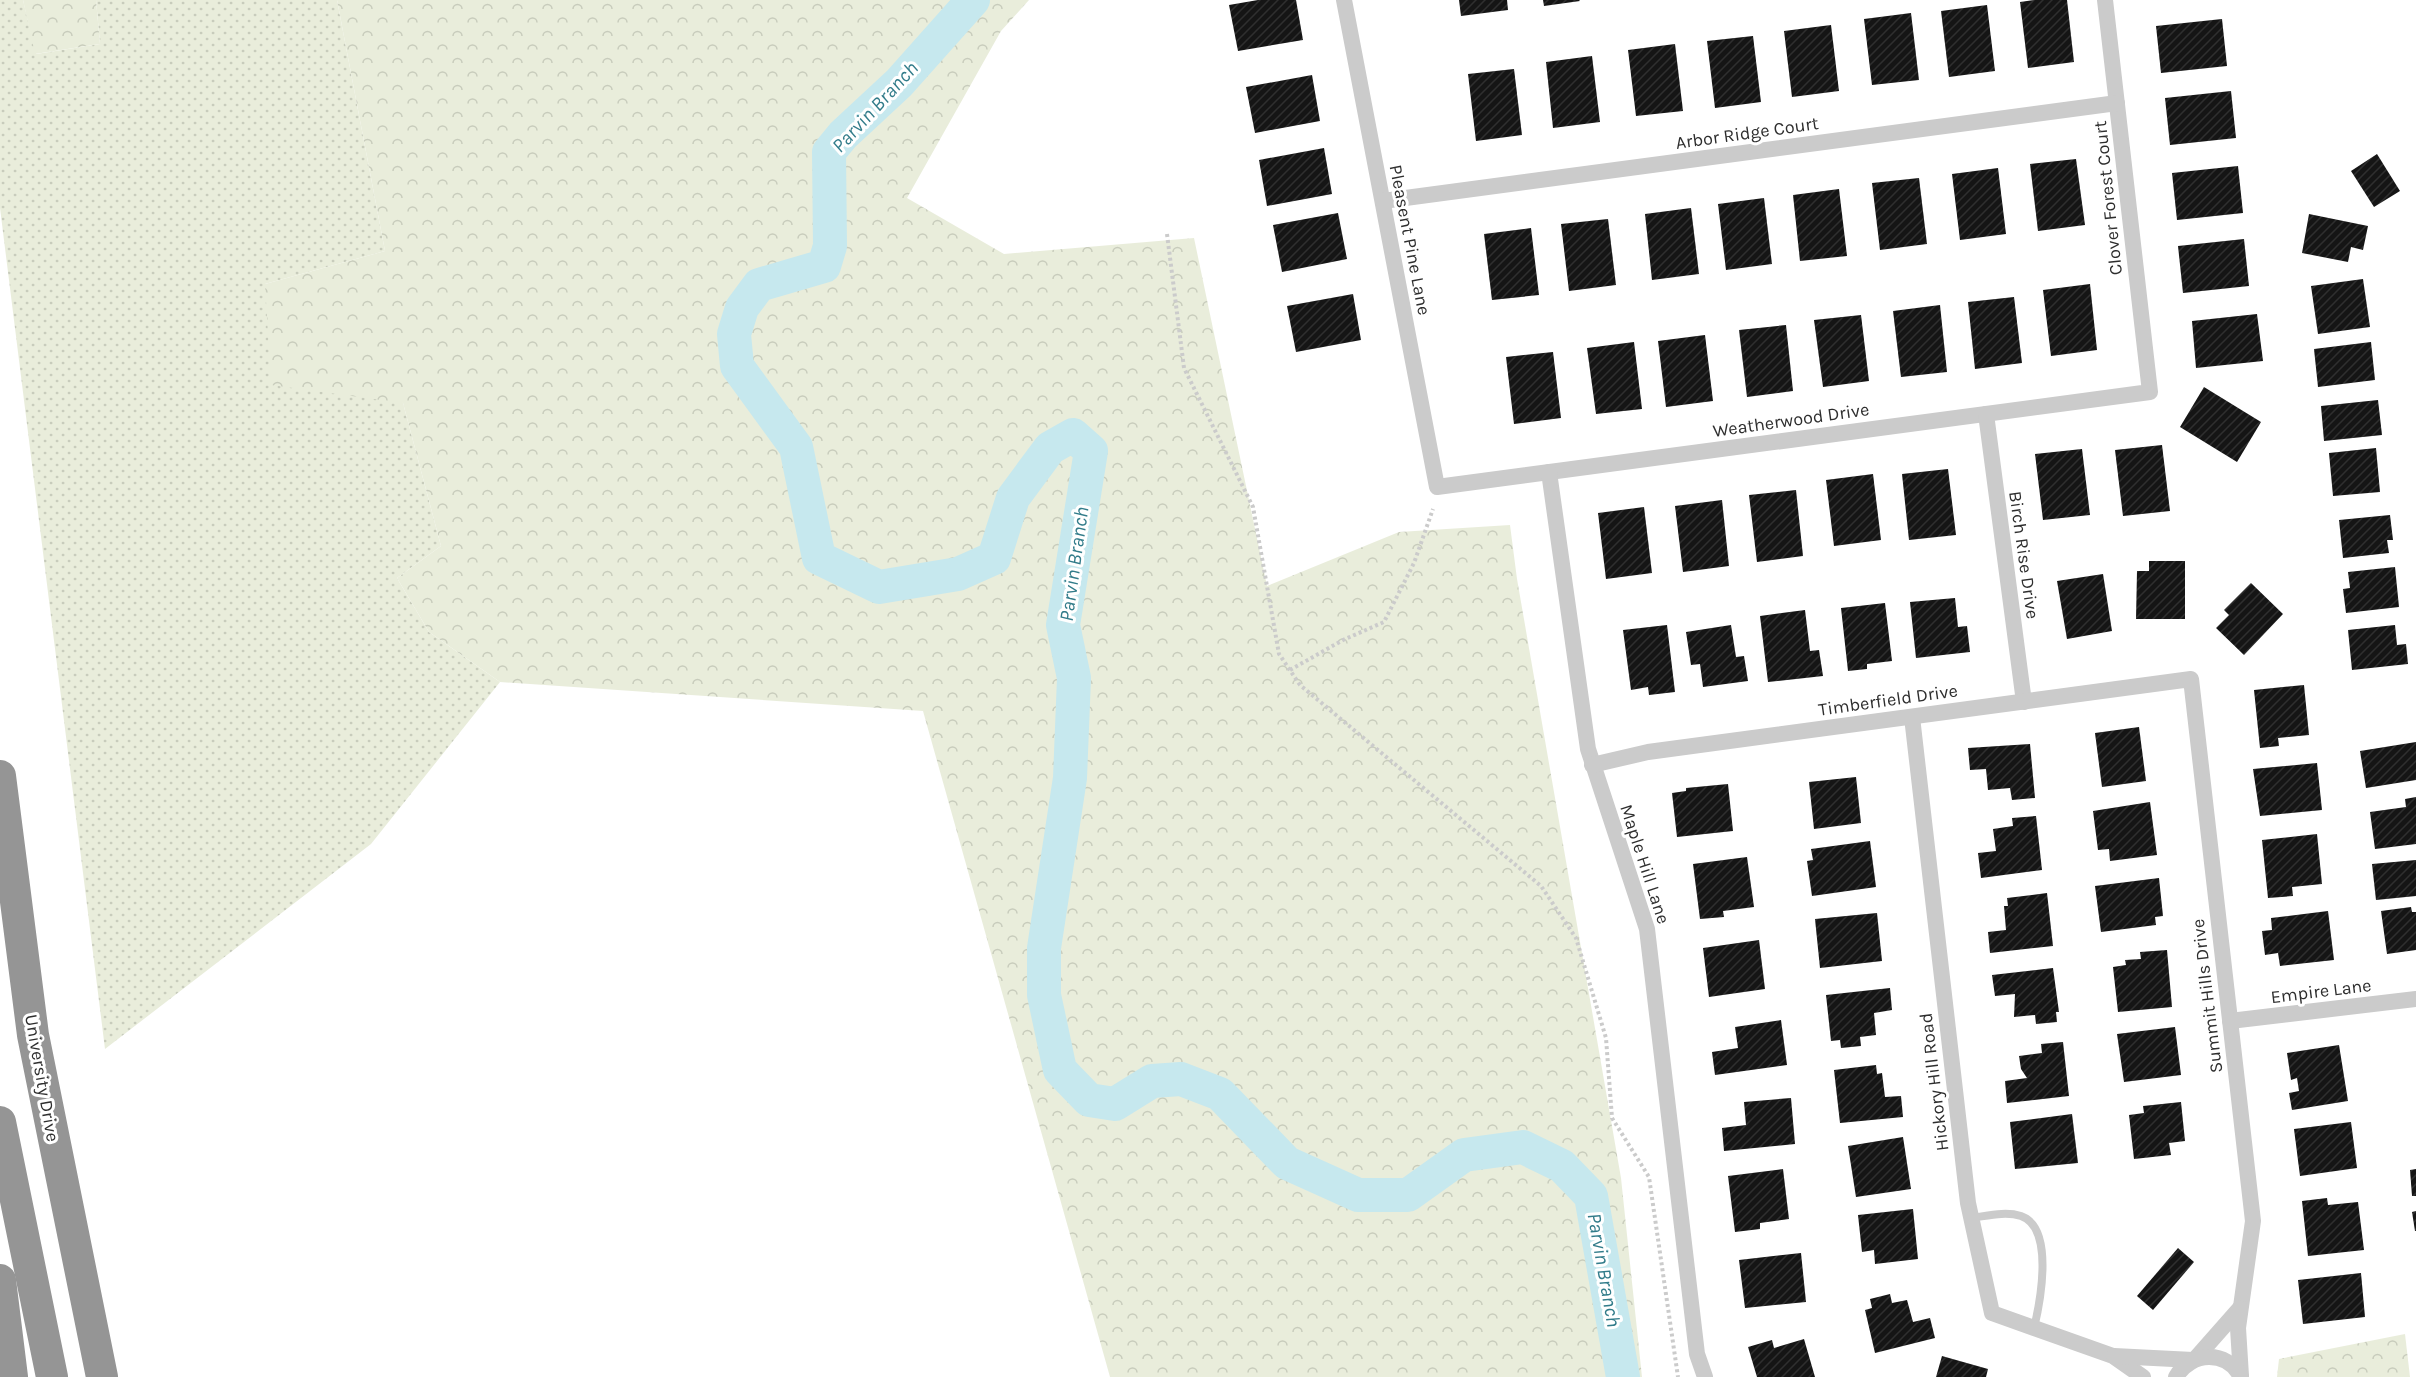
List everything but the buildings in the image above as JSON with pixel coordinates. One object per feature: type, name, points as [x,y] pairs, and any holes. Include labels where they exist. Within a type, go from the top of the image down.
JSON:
[{"type":"highway","name":"University Drive","points":[[0,776],[33,1035],[102,1377]]},
{"type":"highway","points":[[0,1122],[52,1377]]},
{"type":"highway","points":[[0,1280],[12,1377]]},
{"type":"street","name":"Pleasent Pine Lane","points":[[1344,0],[1437,487]]},
{"type":"street","name":"Clover Forest Court","points":[[2105,0],[2150,392]]},
{"type":"street","name":"Arbor Ridge Court","points":[[1383,201],[2117,103]]},
{"type":"street","name":"Weatherwood Drive","points":[[1437,487],[2150,392]]},
{"type":"street","name":"Birch Rise Drive","points":[[1986,414],[2024,702]]},
{"type":"street","name":"Maple Hill Lane","points":[[1549,472],[1581,716],[1592,765],[1647,929],[1697,1354],[1705,1377]]},
{"type":"street","name":"Timberfield Drive","points":[[1592,765],[1648,752],[2191,679]]},
{"type":"street","name":"Summit Hills Drive","points":[[2191,679],[2253,1221],[2240,1308],[2238,1350],[2241,1377]]},
{"type":"street","name":"Hickory Hill Road","points":[[1912,717],[1971,1218],[1992,1313],[2113,1356],[2143,1377]]},
{"type":"street","name":"Empire Lane","points":[[2230,1021],[2416,999]]},
{"type":"street","points":[[2176,1377],[2240,1308]]},
{"type":"street","name":"Hickory Hill Road","points":[[2113,1356],[2223,1359],[2233,1366],[2241,1377]]},
{"type":"lane","points":[[1971,1218],[2007,1213],[2024,1217],[2036,1231],[2043,1277],[2034,1328]]},
{"type":"path","points":[[1167,234],[1184,368],[1253,507],[1279,654],[1300,685],[1541,886],[1576,938],[1606,1038],[1612,1118],[1649,1177],[1678,1377]]},
{"type":"path","points":[[1290,670],[1343,640],[1384,622],[1414,563],[1433,509]]},
{"type":"green space","points":[[0,0],[23,0],[36,54],[100,44],[96,0],[337,0],[385,251],[265,284],[403,403],[441,546],[397,578],[429,632],[500,682],[371,844],[105,1049],[0,208]]},
{"type":"green space","points":[[23,0],[96,0],[100,44],[35,54]]},
{"type":"green space","points":[[337,0],[1029,0],[1001,31],[907,198],[1004,254],[1194,238],[1267,586],[1399,532],[1510,525],[1517,579],[1621,1178],[1642,1377],[1110,1377],[923,711],[500,682],[429,632],[397,578],[441,546],[403,403],[271,385],[265,284],[385,251]]},
{"type":"green space","points":[[2405,1334],[2410,1377],[2277,1377],[2279,1359]]},
{"type":"waterway","name":"Parvin Branch","points":[[973,0],[899,83],[843,135],[829,152],[830,246],[824,266],[759,285],[742,308],[734,334],[737,366],[796,447],[819,558],[879,587],[958,574],[994,558],[1013,498],[1050,448],[1073,435],[1091,451],[1063,625],[1074,678],[1070,778],[1044,948],[1044,995],[1060,1070],[1089,1100],[1115,1104],[1152,1081],[1181,1079],[1220,1094],[1287,1163],[1358,1195],[1408,1195],[1464,1155],[1523,1147],[1562,1166],[1591,1196],[1623,1377]]}]
